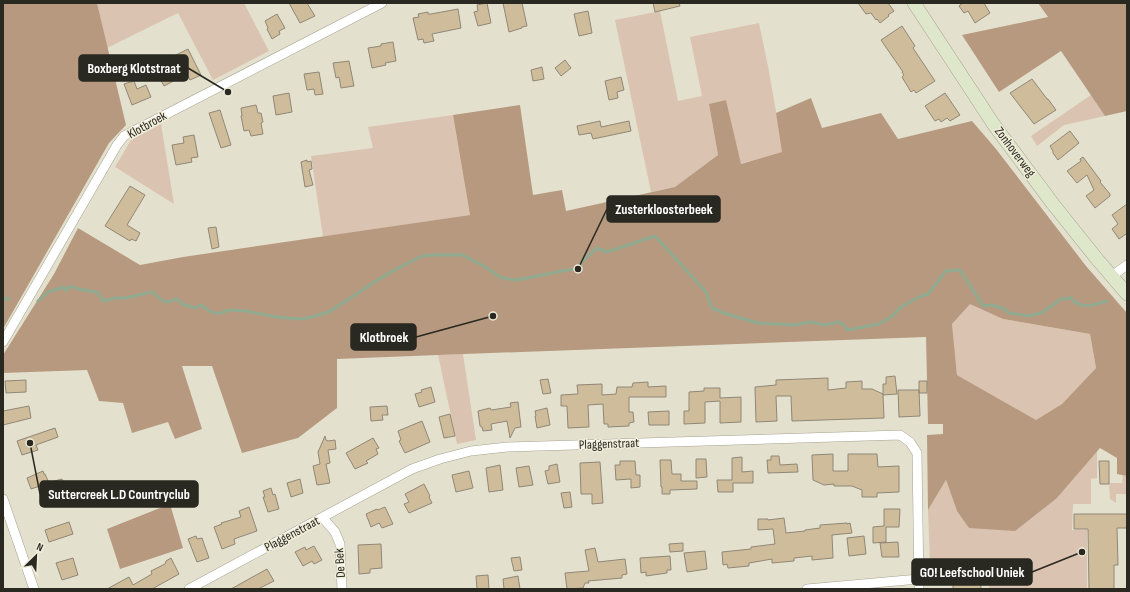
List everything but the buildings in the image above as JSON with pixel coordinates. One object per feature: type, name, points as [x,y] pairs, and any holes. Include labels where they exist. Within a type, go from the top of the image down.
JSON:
[{"type":"street","name":"Klotbroek","points":[[3,342],[117,145],[124,136],[382,3]]},
{"type":"street","name":"Zonhoverweg","points":[[914,3],[994,125],[1097,259],[1127,294]]},
{"type":"street","points":[[1112,276],[1127,265]]},
{"type":"street","name":"Plaggenstraat","points":[[189,589],[324,518],[412,469],[440,459],[471,451],[507,447],[900,435],[910,442],[917,453],[919,589]]},
{"type":"street","points":[[3,499],[34,589]]},
{"type":"street","name":"De Bek","points":[[324,518],[335,532],[340,544],[342,589]]},
{"type":"street","points":[[807,589],[919,579]]},
{"type":"shaded area","points":[[3,3],[97,3],[126,125],[109,143],[3,329]]},
{"type":"shaded area","points":[[97,3],[244,3],[269,51],[213,80],[178,13],[107,48]]},
{"type":"shaded area","points":[[1038,3],[1127,3],[1127,111],[1105,116],[1061,51],[999,92],[962,35],[1048,17]]},
{"type":"shaded area","points":[[660,11],[678,101],[702,96],[690,37],[759,23],[783,152],[740,164],[726,100],[709,104],[718,155],[676,187],[651,192],[615,20]]},
{"type":"shaded area","points":[[1091,95],[1105,116],[1064,125],[1037,146],[1031,136]]},
{"type":"shaded area","points":[[811,98],[822,128],[881,113],[898,139],[972,121],[996,149],[1086,266],[1127,313],[1127,476],[1117,474],[1117,458],[1100,448],[1057,498],[1015,531],[969,528],[957,511],[946,480],[928,510],[927,435],[943,434],[943,424],[928,424],[926,337],[337,359],[337,408],[298,438],[242,453],[212,366],[182,366],[202,429],[175,439],[168,422],[132,433],[123,403],[99,401],[87,370],[3,373],[3,355],[54,274],[78,228],[140,265],[183,257],[470,215],[453,115],[520,105],[533,195],[562,190],[566,211],[675,187],[718,155],[709,104],[726,100],[741,164],[782,152],[776,113]],"holes":[[[970,304],[1003,319],[1090,334],[1096,368],[1062,404],[1036,420],[957,375],[952,324]]]},
{"type":"shaded area","points":[[453,115],[470,215],[323,237],[311,156],[373,148],[368,127]]},
{"type":"shaded area","points":[[161,124],[174,204],[115,167],[131,140]]},
{"type":"shaded area","points":[[970,303],[1003,319],[1090,334],[1096,368],[1062,404],[1036,420],[957,375],[952,324]]},
{"type":"shaded area","points":[[463,354],[476,440],[457,444],[438,355]]},
{"type":"shaded area","points":[[1097,451],[1097,478],[1091,479],[1091,504],[1073,504],[1072,530],[1087,530],[1087,589],[989,589],[989,571],[982,571],[982,561],[930,564],[928,510],[946,480],[957,511],[1057,498]]},
{"type":"shaded area","points":[[1123,475],[1127,476],[1127,503],[1126,494],[1116,494],[1116,503],[1110,499],[1109,483],[1122,483]]},
{"type":"shaded area","points":[[170,504],[183,548],[120,569],[107,529]]},
{"type":"waterway","points":[[38,301],[48,292],[64,287],[65,291],[69,287],[74,287],[96,292],[103,301],[115,298],[126,298],[152,292],[165,302],[177,299],[182,304],[195,308],[201,305],[214,313],[222,313],[229,310],[246,311],[277,317],[299,319],[329,312],[376,281],[422,256],[463,255],[500,277],[517,280],[578,269],[583,260],[597,248],[607,252],[655,236],[706,292],[712,308],[758,323],[795,325],[811,322],[825,325],[839,322],[844,325],[847,330],[879,324],[891,317],[901,307],[919,297],[928,294],[946,271],[960,270],[983,306],[992,305],[1005,309],[1009,313],[1029,316],[1043,312],[1061,299],[1071,298],[1079,304],[1088,306],[1107,301]]},
{"type":"waterway","points":[[3,298],[9,299]]},
{"type":"place","name":"Boxberg Klotstraat","points":[[228,92]]},
{"type":"place","name":"Zusterkloosterbeek","points":[[578,269]]},
{"type":"place","name":"Klotbroek","points":[[493,316]]},
{"type":"place","name":"Suttercreek L.D Countryclub","points":[[30,443]]},
{"type":"place","name":"GO! Leefschool Uniek","points":[[1082,552]]}]
